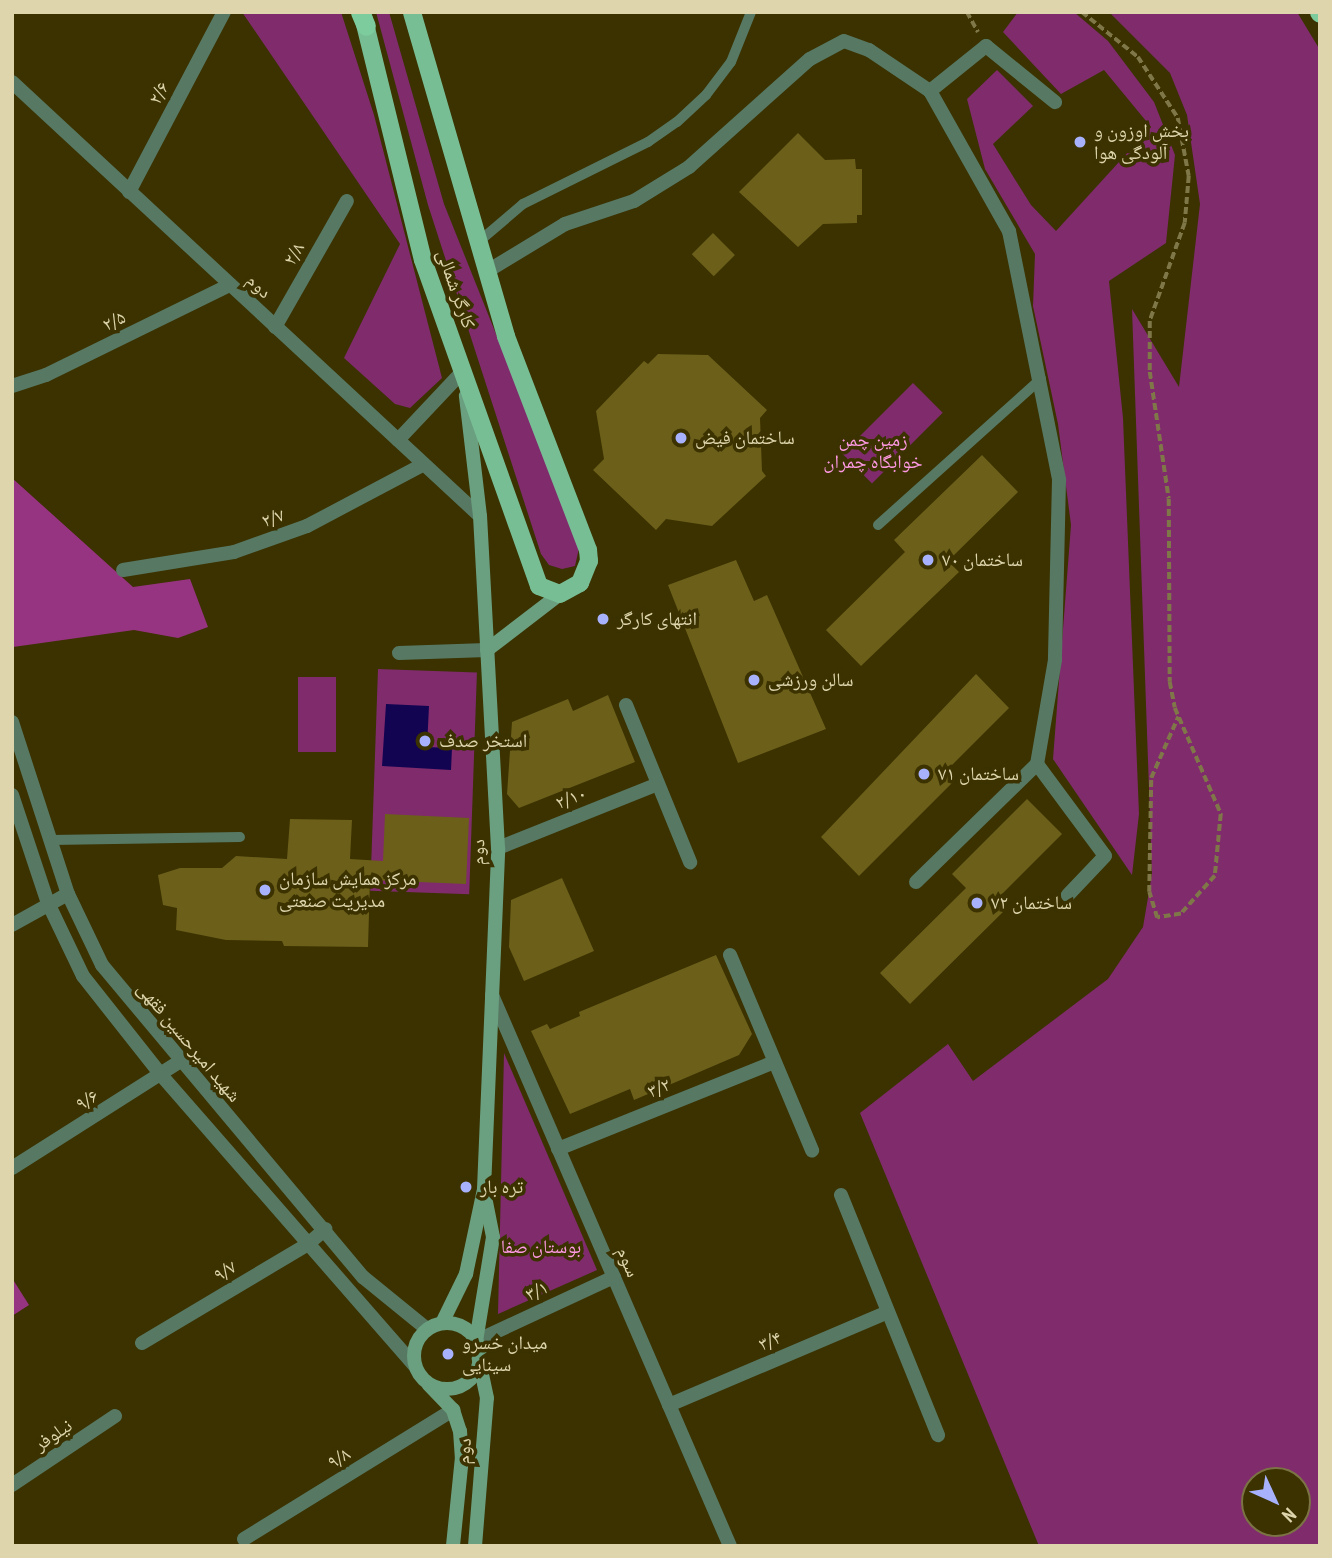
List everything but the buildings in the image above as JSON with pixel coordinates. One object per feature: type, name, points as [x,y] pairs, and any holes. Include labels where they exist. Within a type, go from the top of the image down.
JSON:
[{"type":"main road","name":"کارگر شمالی","points":[[363,17],[423,260],[539,586],[560,594],[580,583],[589,561],[485,272],[412,12]]},
{"type":"main road","name":"دوم","points":[[442,1323],[466,1274],[484,1189],[498,848],[480,516],[463,371]]},
{"type":"main road","points":[[487,650],[560,594]]},
{"type":"main road","name":"دوم","points":[[476,1341],[493,1237],[484,1189]]},
{"type":"main road","points":[[442,1323],[466,1329],[476,1341],[480,1359],[472,1377],[455,1388],[426,1381],[414,1365],[415,1345],[427,1329],[442,1323]]},
{"type":"main road","name":"دوم","points":[[475,1546],[487,1398],[480,1359]]},
{"type":"main road","name":"دوم","points":[[426,1381],[453,1410],[462,1457],[453,1546]]},
{"type":"street","name":"۲/۶","points":[[129,191],[224,12]]},
{"type":"street","points":[[485,272],[565,224],[634,201],[689,167],[810,59],[844,41],[869,50],[930,91],[1009,231],[1041,379],[1059,480],[1055,660],[1037,765],[916,882]]},
{"type":"street","points":[[930,91],[986,46],[1055,102]]},
{"type":"street","name":"دوم","points":[[12,82],[480,516]]},
{"type":"street","points":[[12,105],[26,96]]},
{"type":"street","name":"۲/۸","points":[[275,327],[347,201]]},
{"type":"street","name":"۲/۵","points":[[12,386],[46,375],[230,285]]},
{"type":"street","points":[[398,440],[463,371]]},
{"type":"street","name":"۲/۷","points":[[122,570],[234,552],[307,526],[424,464]]},
{"type":"street","points":[[398,653],[487,650]]},
{"type":"street","points":[[626,705],[690,862]]},
{"type":"street","name":"شهید امیرحسین فقهی","points":[[12,722],[68,894],[102,965],[179,1062],[325,1229],[363,1277],[427,1329]]},
{"type":"street","points":[[1037,765],[1105,856],[1068,895]]},
{"type":"street","name":"۲/۱۰","points":[[498,848],[658,784]]},
{"type":"street","points":[[12,794],[48,903],[83,976],[162,1076],[414,1365]]},
{"type":"street","points":[[12,925],[68,894]]},
{"type":"street","points":[[730,955],[813,1150]]},
{"type":"street","name":"سوم","points":[[491,994],[730,1546]]},
{"type":"street","name":"۹/۶","points":[[12,1168],[162,1076],[179,1062]]},
{"type":"street","name":"۳/۲","points":[[558,1149],[774,1062]]},
{"type":"street","points":[[841,1195],[937,1435]]},
{"type":"street","name":"۹/۷","points":[[142,1343],[308,1244],[325,1229]]},
{"type":"street","name":"۳/۱","points":[[476,1341],[614,1277]]},
{"type":"street","name":"۳/۴","points":[[669,1405],[886,1313]]},
{"type":"street","name":"۹/۸","points":[[244,1539],[453,1410]]},
{"type":"street","name":"نیلوفر","points":[[12,1486],[115,1416]]},
{"type":"lane","points":[[476,244],[523,204],[648,142],[677,122],[706,95],[731,62],[751,12]]},
{"type":"lane","points":[[878,525],[1041,379]]},
{"type":"lane","points":[[51,840],[240,837]]},
{"type":"path","points":[[1082,12],[1138,57],[1178,118],[1189,176],[1185,223],[1150,321],[1150,372],[1169,499],[1170,682],[1178,717],[1221,814],[1215,876],[1181,914],[1157,918],[1149,892],[1151,778],[1178,717]]},
{"type":"green space","points":[[242,12],[341,12],[374,115],[442,378],[410,408],[395,404],[344,358],[400,244]]},
{"type":"green space","points":[[376,12],[389,12],[444,204],[580,544],[575,566],[562,569],[549,565],[541,554],[428,205]]},
{"type":"green space","points":[[1018,12],[1074,12],[1108,41],[1154,102],[1175,155],[1166,243],[1109,281],[1123,418],[1139,814],[1132,875],[1053,759],[1071,525],[1058,424],[1033,306],[1035,254],[985,169],[967,99],[997,70],[1033,106],[993,144],[1031,205],[1056,231],[1151,127],[1104,70],[1061,94],[1003,32]]},
{"type":"green space","points":[[1109,12],[1297,12],[1320,50],[1320,1546],[1039,1546],[860,1113],[948,1044],[973,1081],[1108,979],[1143,927],[1152,874],[1132,309],[1179,387],[1200,204],[1187,115],[1170,73]]},
{"type":"green space","name":"زمین چمن خوابگاه چمران","points":[[913,383],[943,413],[872,483],[842,454]]},
{"type":"green space","name":"استخر صدف","points":[[378,669],[477,672],[469,894],[370,891]]},
{"type":"green space","points":[[298,677],[336,677],[336,752],[298,752]]},
{"type":"green space","name":"بوستان صفا","points":[[504,1053],[597,1270],[498,1314]]},
{"type":"shaded area","points":[[12,478],[133,587],[190,579],[208,627],[178,638],[134,630],[13,647]]},
{"type":"shaded area","points":[[386,704],[429,706],[427,747],[452,748],[451,770],[382,766]]},
{"type":"shaded area","points":[[12,1278],[29,1305],[12,1316]]},
{"type":"place","name":"بخش اوزون و آلودگی هوا","points":[[1080,142]]},
{"type":"place","name":"ساختمان فیض","points":[[681,438]]},
{"type":"place","name":"ساختمان ۷۰","points":[[928,560]]},
{"type":"place","name":"انتهای کارگر","points":[[603,619]]},
{"type":"place","name":"سالن ورزشی","points":[[754,680]]},
{"type":"place","name":"استخر صدف","points":[[425,741]]},
{"type":"place","name":"ساختمان ۷۱","points":[[924,774]]},
{"type":"place","name":"مرکز همایش سازمان مدیریت صنعتی","points":[[265,890]]},
{"type":"place","name":"ساختمان ۷۲","points":[[977,903]]},
{"type":"place","name":"تره بار","points":[[466,1187]]},
{"type":"place","name":"میدان خسرو سینایی","points":[[448,1354]]}]
